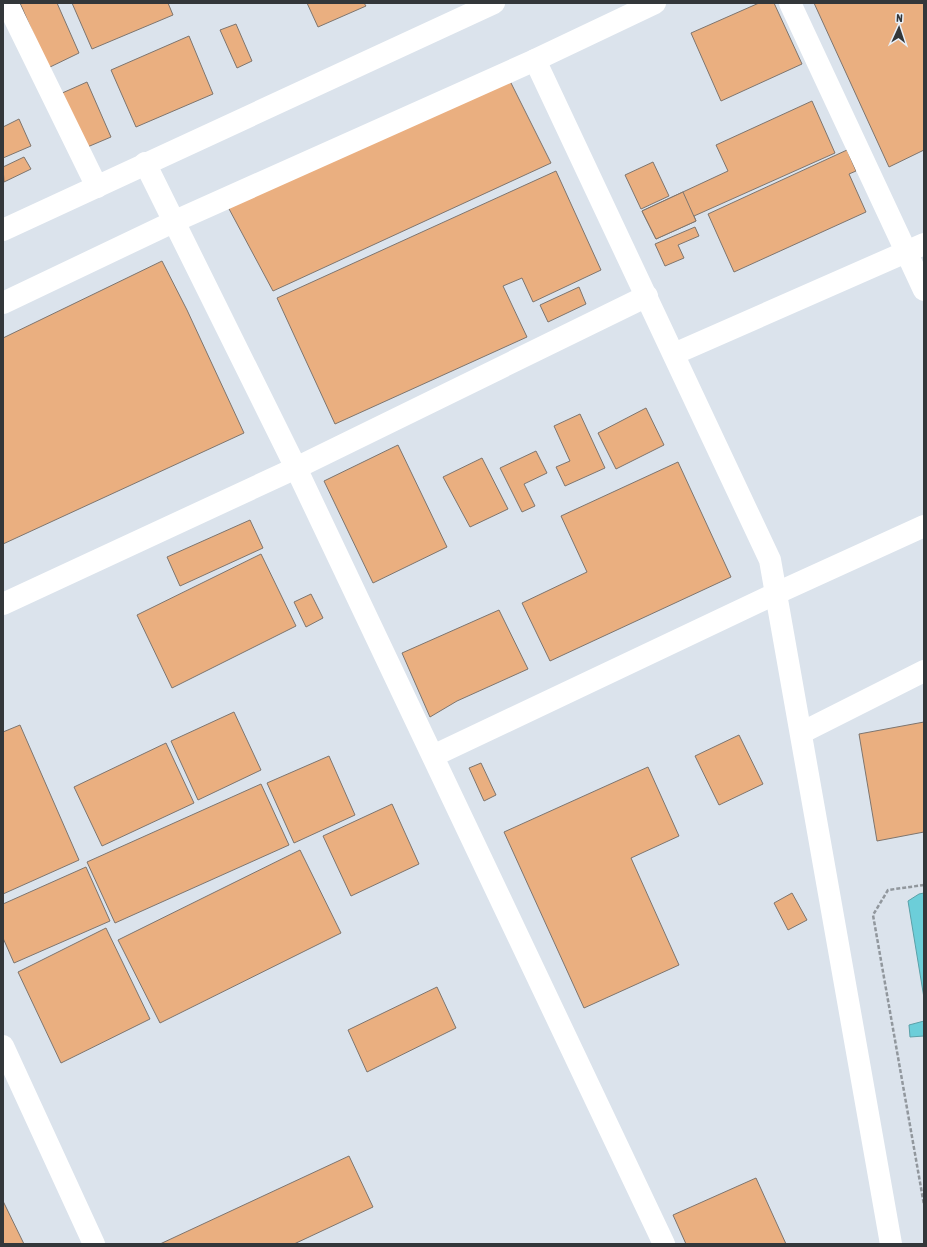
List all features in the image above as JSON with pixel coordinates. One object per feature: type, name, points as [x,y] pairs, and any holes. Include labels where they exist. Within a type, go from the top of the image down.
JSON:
[{"type":"street","points":[[7,3],[97,187]]},
{"type":"street","points":[[3,230],[494,3]]},
{"type":"street","points":[[3,302],[173,222],[535,60],[655,3]]},
{"type":"street","points":[[790,3],[915,248],[924,290]]},
{"type":"street","points":[[535,60],[770,560],[891,1244]]},
{"type":"street","points":[[144,164],[296,468],[664,1244]]},
{"type":"street","points":[[674,354],[915,248]]},
{"type":"street","points":[[3,604],[296,468],[647,296]]},
{"type":"street","points":[[432,756],[924,526]]},
{"type":"street","points":[[801,733],[924,671]]},
{"type":"street","points":[[3,1046],[94,1244]]},
{"type":"path","points":[[924,885],[888,890],[873,915],[924,1205]]},
{"type":"water","points":[[924,893],[924,998],[908,901],[919,894]]},
{"type":"water","points":[[924,1021],[924,1036],[910,1037],[909,1025]]},
{"type":"building","points":[[20,3],[57,3],[79,53],[48,68]]},
{"type":"building","points":[[72,3],[168,3],[173,15],[92,49]]},
{"type":"building","points":[[307,3],[364,3],[366,6],[318,27]]},
{"type":"building","points":[[759,3],[774,3],[802,64],[721,101],[691,33]]},
{"type":"building","points":[[814,3],[924,3],[924,150],[889,167]]},
{"type":"building","points":[[236,24],[252,61],[237,68],[220,30]]},
{"type":"building","points":[[189,36],[213,94],[136,127],[111,70]]},
{"type":"building","points":[[509,79],[551,163],[273,291],[228,207]]},
{"type":"building","points":[[87,82],[111,137],[85,148],[60,94]]},
{"type":"building","points":[[812,101],[835,153],[694,216],[696,221],[656,239],[642,211],[728,171],[716,145]]},
{"type":"building","points":[[19,119],[31,146],[3,158],[3,127]]},
{"type":"building","points":[[847,150],[856,171],[849,174],[866,212],[734,272],[708,214]]},
{"type":"building","points":[[24,157],[31,169],[4,182],[3,167]]},
{"type":"building","points":[[653,162],[669,196],[641,209],[625,175]]},
{"type":"building","points":[[556,171],[601,270],[533,302],[522,278],[503,286],[527,337],[335,424],[277,298]]},
{"type":"building","points":[[683,192],[696,221],[656,239],[642,211]]},
{"type":"building","points":[[695,227],[699,236],[678,245],[684,258],[665,266],[655,244]]},
{"type":"building","points":[[162,261],[187,310],[244,433],[3,544],[3,338]]},
{"type":"building","points":[[579,287],[586,304],[548,322],[540,305]]},
{"type":"building","points":[[646,408],[664,445],[616,469],[598,433]]},
{"type":"building","points":[[580,414],[605,468],[565,486],[556,467],[570,461],[554,426]]},
{"type":"building","points":[[398,445],[447,547],[373,583],[324,481]]},
{"type":"building","points":[[536,451],[547,473],[524,484],[535,506],[522,512],[500,468]]},
{"type":"building","points":[[482,458],[508,509],[470,527],[443,477]]},
{"type":"building","points":[[678,462],[731,577],[550,661],[522,603],[587,572],[561,516]]},
{"type":"building","points":[[250,520],[263,548],[180,586],[167,557]]},
{"type":"building","points":[[261,554],[296,626],[172,688],[137,615]]},
{"type":"building","points":[[311,594],[323,618],[306,627],[294,602]]},
{"type":"building","points":[[499,610],[528,669],[457,701],[430,717],[402,653]]},
{"type":"building","points":[[234,712],[261,770],[198,800],[171,741]]},
{"type":"building","points":[[924,722],[924,832],[877,841],[859,734]]},
{"type":"building","points":[[20,725],[79,860],[3,894],[3,732]]},
{"type":"building","points":[[739,735],[763,784],[719,805],[695,756]]},
{"type":"building","points":[[166,743],[194,803],[102,846],[74,787]]},
{"type":"building","points":[[329,756],[355,815],[294,843],[267,783]]},
{"type":"building","points":[[481,763],[496,795],[484,801],[469,768]]},
{"type":"building","points":[[648,767],[679,836],[631,858],[679,965],[584,1008],[504,832]]},
{"type":"building","points":[[261,784],[289,845],[115,923],[87,862]]},
{"type":"building","points":[[392,804],[419,864],[351,896],[323,836]]},
{"type":"building","points":[[300,850],[341,933],[160,1023],[118,940]]},
{"type":"building","points":[[86,867],[110,921],[14,963],[3,938],[3,904]]},
{"type":"building","points":[[792,893],[807,920],[788,930],[774,903]]},
{"type":"building","points":[[106,928],[150,1019],[61,1063],[18,972]]},
{"type":"building","points":[[437,987],[456,1028],[367,1072],[348,1030]]},
{"type":"building","points":[[349,1156],[373,1207],[294,1244],[160,1244]]},
{"type":"building","points":[[756,1178],[786,1244],[686,1244],[673,1215]]},
{"type":"building","points":[[3,1201],[24,1244],[3,1244]]}]
